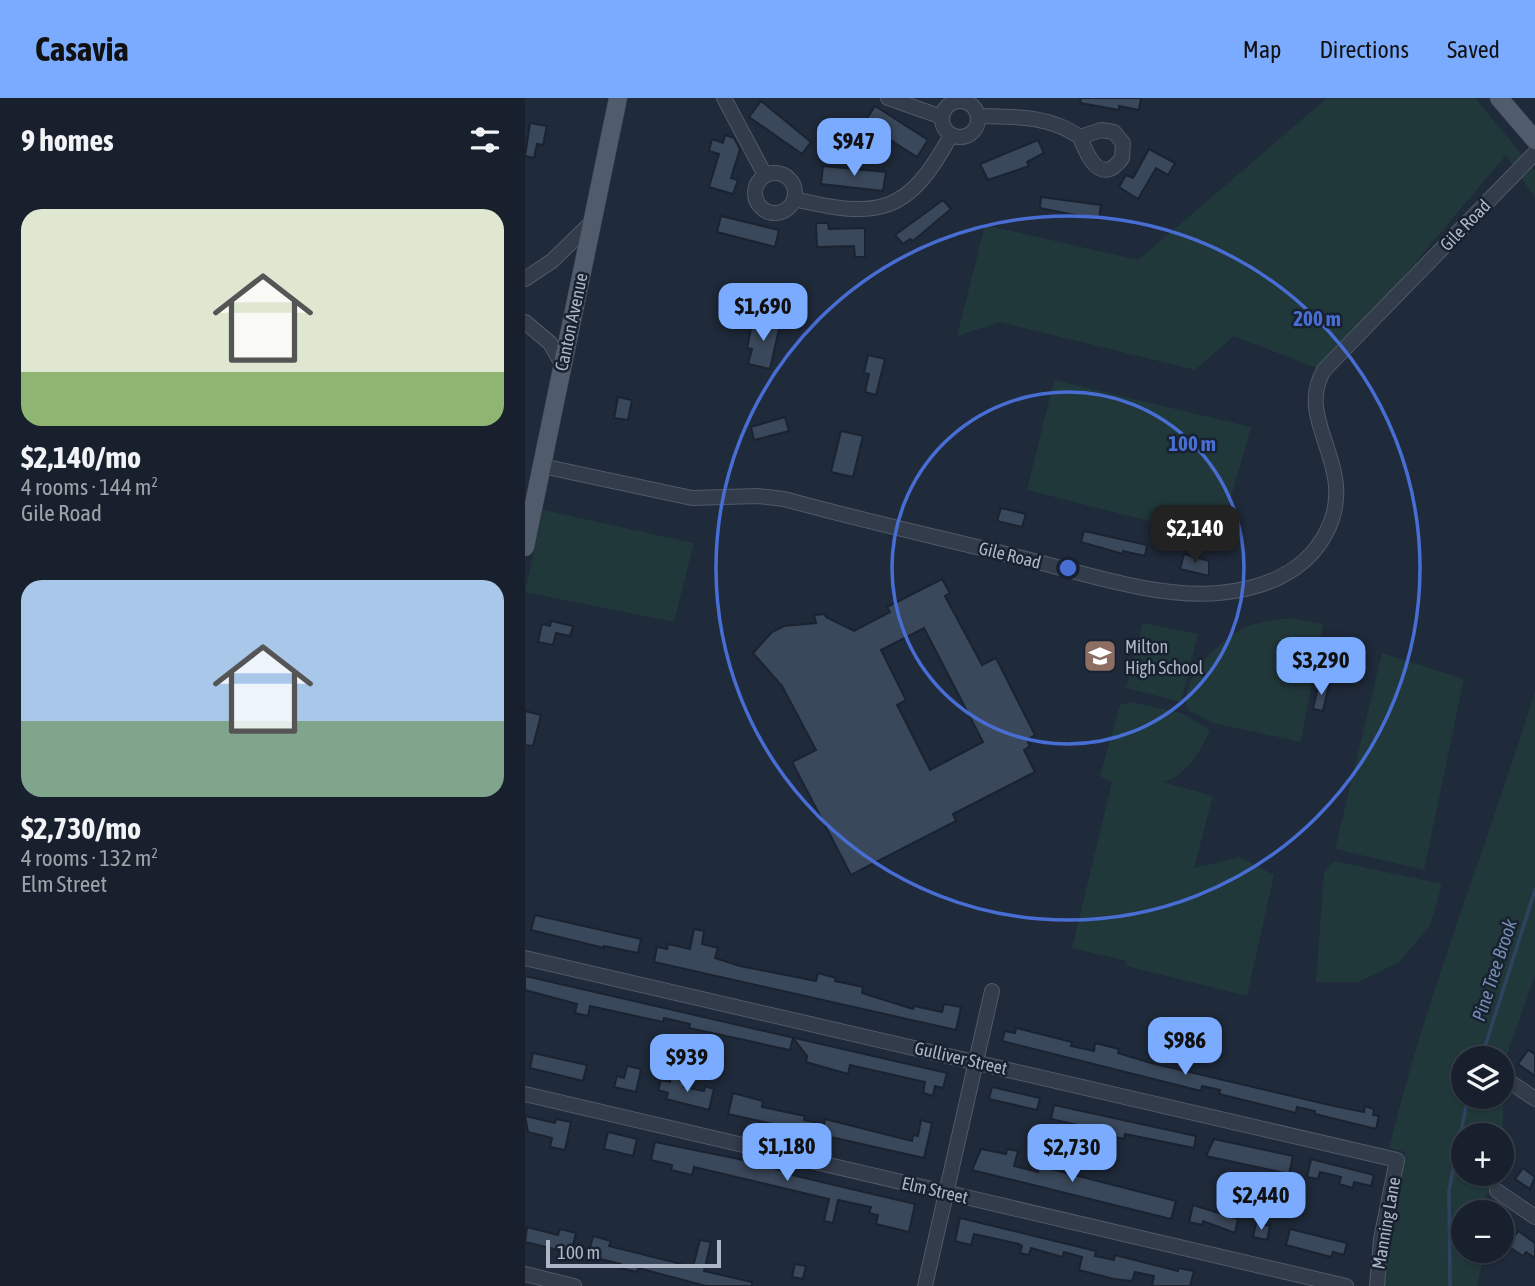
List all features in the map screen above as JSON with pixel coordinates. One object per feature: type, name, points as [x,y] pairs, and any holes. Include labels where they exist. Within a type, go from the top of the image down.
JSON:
[{"type":"main road","name":"Canton Avenue","points":[[525,547],[618,98]]},
{"type":"main road","points":[[1499,98],[1535,140]]},
{"type":"street","points":[[724,98],[765,175]]},
{"type":"street","points":[[888,98],[942,117]]},
{"type":"street","points":[[974,106],[976,127],[968,134],[951,135],[943,128],[942,117],[952,105],[974,106],[1047,120],[1080,136]]},
{"type":"street","points":[[794,199],[850,211],[876,209],[893,203],[919,184],[951,135]]},
{"type":"street","name":"Gile Road","points":[[543,466],[692,499],[758,496],[784,499],[1082,573],[1165,590],[1216,593],[1261,585],[1284,575],[1307,559],[1324,537],[1333,516],[1337,493],[1334,469],[1315,405],[1317,384],[1324,370],[1535,153]]},
{"type":"street","points":[[778,173],[788,177],[794,187],[794,199],[789,208],[779,213],[769,213],[760,208],[754,192],[757,182],[765,175],[778,173]]},
{"type":"street","points":[[525,279],[552,261],[591,222]]},
{"type":"street","points":[[525,322],[550,343],[562,364]]},
{"type":"street","name":"Gulliver Street","points":[[525,958],[1397,1160]]},
{"type":"street","points":[[925,1286],[992,991]]},
{"type":"street","points":[[1514,1085],[1535,1099]]},
{"type":"street","name":"Elm Street","points":[[525,1094],[1346,1286]]},
{"type":"street","name":"Manning Lane","points":[[1377,1286],[1381,1239],[1397,1160]]},
{"type":"street","points":[[1497,1191],[1535,1217]]},
{"type":"street","points":[[525,1275],[574,1286]]},
{"type":"green space","points":[[1327,98],[1475,98],[1535,170],[1535,198],[1506,155],[1324,371],[1234,336],[1195,370],[1000,322],[957,336],[985,225],[1138,260]]},
{"type":"green space","points":[[1054,380],[1251,427],[1219,539],[1027,490]]},
{"type":"green space","points":[[543,510],[694,543],[674,622],[525,592]]},
{"type":"green space","points":[[1292,618],[1323,624],[1301,742],[1213,723],[1188,710],[1186,699],[1194,674],[1223,642],[1244,628]]},
{"type":"green space","points":[[1143,623],[1198,634],[1181,702],[1126,688]]},
{"type":"green space","points":[[1382,653],[1464,679],[1424,870],[1335,849]]},
{"type":"green space","points":[[1535,691],[1535,976],[1510,1046],[1451,1046],[1451,1109],[1503,1109],[1503,1123],[1451,1123],[1451,1186],[1492,1186],[1485,1197],[1489,1200],[1451,1200],[1451,1263],[1482,1263],[1477,1286],[1383,1286],[1405,1152],[1389,1148],[1421,1032]]},
{"type":"green space","points":[[1130,702],[1182,713],[1210,730],[1186,768],[1163,782],[1213,796],[1194,868],[1240,857],[1274,875],[1247,996],[1126,966],[1127,961],[1072,948],[1112,782],[1100,776],[1120,705]]},
{"type":"green space","points":[[1335,861],[1442,884],[1430,926],[1398,963],[1358,982],[1316,982],[1324,872]]},
{"type":"building","points":[[1081,98],[1141,98],[1139,110],[1119,106],[1119,110],[1080,103]]},
{"type":"building","points":[[761,101],[811,142],[802,154],[749,117]]},
{"type":"building","points":[[875,106],[928,140],[917,157],[864,123]]},
{"type":"building","points":[[530,123],[547,126],[543,145],[537,144],[534,158],[525,156]]},
{"type":"building","points":[[725,135],[734,138],[740,149],[731,178],[738,180],[733,194],[709,187],[719,154],[709,151],[712,139],[723,143]]},
{"type":"building","points":[[1038,140],[1044,153],[1027,162],[1029,166],[988,180],[980,164]]},
{"type":"building","points":[[1149,149],[1175,163],[1168,175],[1156,168],[1138,199],[1119,187],[1126,175],[1133,178]]},
{"type":"building","points":[[823,166],[886,172],[883,191],[821,184]]},
{"type":"building","points":[[1041,197],[1101,205],[1099,220],[1040,208]]},
{"type":"building","points":[[943,200],[951,209],[913,241],[910,239],[903,244],[895,235]]},
{"type":"building","points":[[721,216],[779,230],[775,247],[717,232]]},
{"type":"building","points":[[816,223],[828,223],[829,229],[865,228],[865,257],[855,257],[854,246],[817,247]]},
{"type":"building","points":[[753,319],[780,325],[770,369],[748,364],[752,349],[747,348]]},
{"type":"building","points":[[868,355],[885,359],[876,395],[865,392],[869,374],[864,373]]},
{"type":"building","points":[[618,397],[632,400],[628,420],[614,418]]},
{"type":"building","points":[[785,417],[789,431],[754,440],[751,427]]},
{"type":"building","points":[[841,431],[863,436],[853,477],[831,472]]},
{"type":"building","points":[[1001,508],[1026,514],[1022,527],[997,521]]},
{"type":"building","points":[[1084,531],[1147,545],[1145,556],[1123,551],[1123,554],[1081,542]]},
{"type":"building","points":[[1184,554],[1209,561],[1209,576],[1180,569]]},
{"type":"building","points":[[942,579],[950,593],[945,596],[982,665],[996,658],[1035,735],[1027,740],[1030,746],[1024,750],[1035,772],[953,814],[956,821],[851,875],[792,762],[816,750],[782,686],[753,653],[772,632],[784,626],[816,623],[814,615],[825,614],[854,631],[890,612],[887,607]],"holes":[[[924,628],[983,742],[930,770],[897,705],[906,700],[881,650]]]},
{"type":"building","points":[[551,621],[573,626],[570,636],[556,633],[553,645],[538,642],[542,624],[550,626]]},
{"type":"building","points":[[1319,682],[1329,685],[1323,711],[1313,709]]},
{"type":"building","points":[[525,711],[541,715],[533,746],[525,745]]},
{"type":"building","points":[[535,915],[641,939],[638,953],[604,948],[531,930]]},
{"type":"building","points":[[694,929],[704,931],[702,944],[718,948],[715,958],[740,966],[816,981],[818,973],[836,978],[835,981],[863,987],[862,993],[913,1009],[914,1006],[942,1012],[944,1004],[961,1007],[956,1030],[654,962],[657,947],[667,949],[668,944],[690,949]]},
{"type":"building","points":[[525,976],[947,1073],[943,1088],[935,1086],[933,1096],[923,1093],[925,1082],[850,1065],[848,1074],[806,1062],[807,1056],[793,1038],[790,1050],[689,1028],[690,1024],[664,1018],[663,1022],[590,1006],[588,1016],[575,1013],[577,1004],[525,990]]},
{"type":"building","points":[[1016,1028],[1072,1042],[1071,1046],[1094,1051],[1095,1043],[1119,1049],[1118,1053],[1151,1063],[1334,1106],[1364,1112],[1365,1106],[1374,1109],[1373,1115],[1379,1116],[1376,1129],[1315,1114],[1315,1111],[1297,1107],[1296,1113],[1219,1094],[1220,1090],[1202,1086],[1201,1091],[1002,1041],[1005,1031],[1015,1033]]},
{"type":"building","points":[[1528,1050],[1535,1054],[1535,1076],[1518,1064]]},
{"type":"building","points":[[533,1053],[587,1065],[583,1081],[530,1068]]},
{"type":"building","points":[[627,1066],[641,1069],[636,1092],[614,1087],[617,1076],[624,1078]]},
{"type":"building","points":[[671,1077],[686,1081],[684,1087],[704,1091],[705,1086],[714,1089],[709,1110],[666,1099],[668,1093],[658,1090],[661,1080],[670,1082]]},
{"type":"building","points":[[992,1087],[1040,1098],[1037,1110],[989,1099]]},
{"type":"building","points":[[733,1093],[763,1101],[762,1107],[805,1116],[804,1120],[824,1124],[825,1119],[912,1141],[913,1135],[918,1136],[921,1120],[932,1123],[924,1158],[728,1114]]},
{"type":"building","points":[[1054,1105],[1196,1136],[1194,1148],[1125,1134],[1124,1139],[1111,1136],[1113,1130],[1093,1125],[1091,1133],[1081,1130],[1082,1126],[1051,1119]]},
{"type":"building","points":[[525,1116],[555,1123],[556,1119],[571,1122],[565,1150],[550,1147],[552,1138],[528,1132]]},
{"type":"building","points":[[608,1132],[637,1139],[633,1156],[604,1149]]},
{"type":"building","points":[[1214,1139],[1293,1156],[1289,1174],[1206,1156]]},
{"type":"building","points":[[655,1142],[763,1164],[792,1175],[915,1204],[909,1232],[876,1224],[878,1215],[869,1213],[871,1207],[838,1200],[833,1223],[824,1221],[829,1199],[694,1167],[692,1175],[671,1170],[672,1165],[651,1160]]},
{"type":"building","points":[[981,1149],[1006,1154],[1007,1149],[1018,1151],[1014,1166],[1038,1172],[1039,1166],[1176,1201],[1171,1219],[972,1170]]},
{"type":"building","points":[[1311,1159],[1374,1175],[1371,1186],[1354,1182],[1353,1188],[1339,1184],[1341,1177],[1320,1172],[1318,1179],[1307,1177]]},
{"type":"building","points":[[1523,1168],[1535,1177],[1530,1189],[1515,1179]]},
{"type":"building","points":[[1193,1205],[1238,1219],[1235,1233],[1203,1221],[1202,1225],[1189,1222]]},
{"type":"building","points":[[960,1218],[1096,1251],[1095,1256],[1114,1260],[1115,1255],[1178,1271],[1178,1268],[1194,1271],[1190,1286],[1152,1286],[1154,1276],[1135,1272],[1132,1281],[1114,1279],[1079,1270],[1082,1257],[1064,1252],[1062,1257],[1031,1248],[1029,1255],[1020,1253],[1022,1246],[1019,1244],[974,1234],[971,1245],[955,1241]]},
{"type":"building","points":[[1256,1223],[1270,1226],[1267,1240],[1253,1237]]},
{"type":"building","points":[[527,1227],[558,1235],[560,1229],[576,1233],[571,1253],[525,1242]]},
{"type":"building","points":[[1290,1229],[1347,1243],[1344,1255],[1333,1252],[1331,1257],[1286,1245]]},
{"type":"building","points":[[1518,1231],[1535,1243],[1535,1258],[1526,1252],[1523,1256],[1514,1250],[1514,1237]]},
{"type":"building","points":[[593,1236],[611,1241],[609,1246],[693,1267],[700,1240],[711,1242],[704,1271],[752,1282],[752,1286],[706,1286],[638,1268],[637,1272],[620,1268],[621,1264],[588,1256]]},
{"type":"building","points":[[795,1264],[806,1266],[803,1279],[792,1277]]},
{"type":"waterway","name":"Pine Tree Brook","points":[[1485,1046],[1535,890]]},
{"type":"waterway","name":"Pine Tree Brook","points":[[1450,1286],[1449,1190],[1466,1109]]},
{"type":"place","name":"Milton High School","points":[[1100,656]]}]
